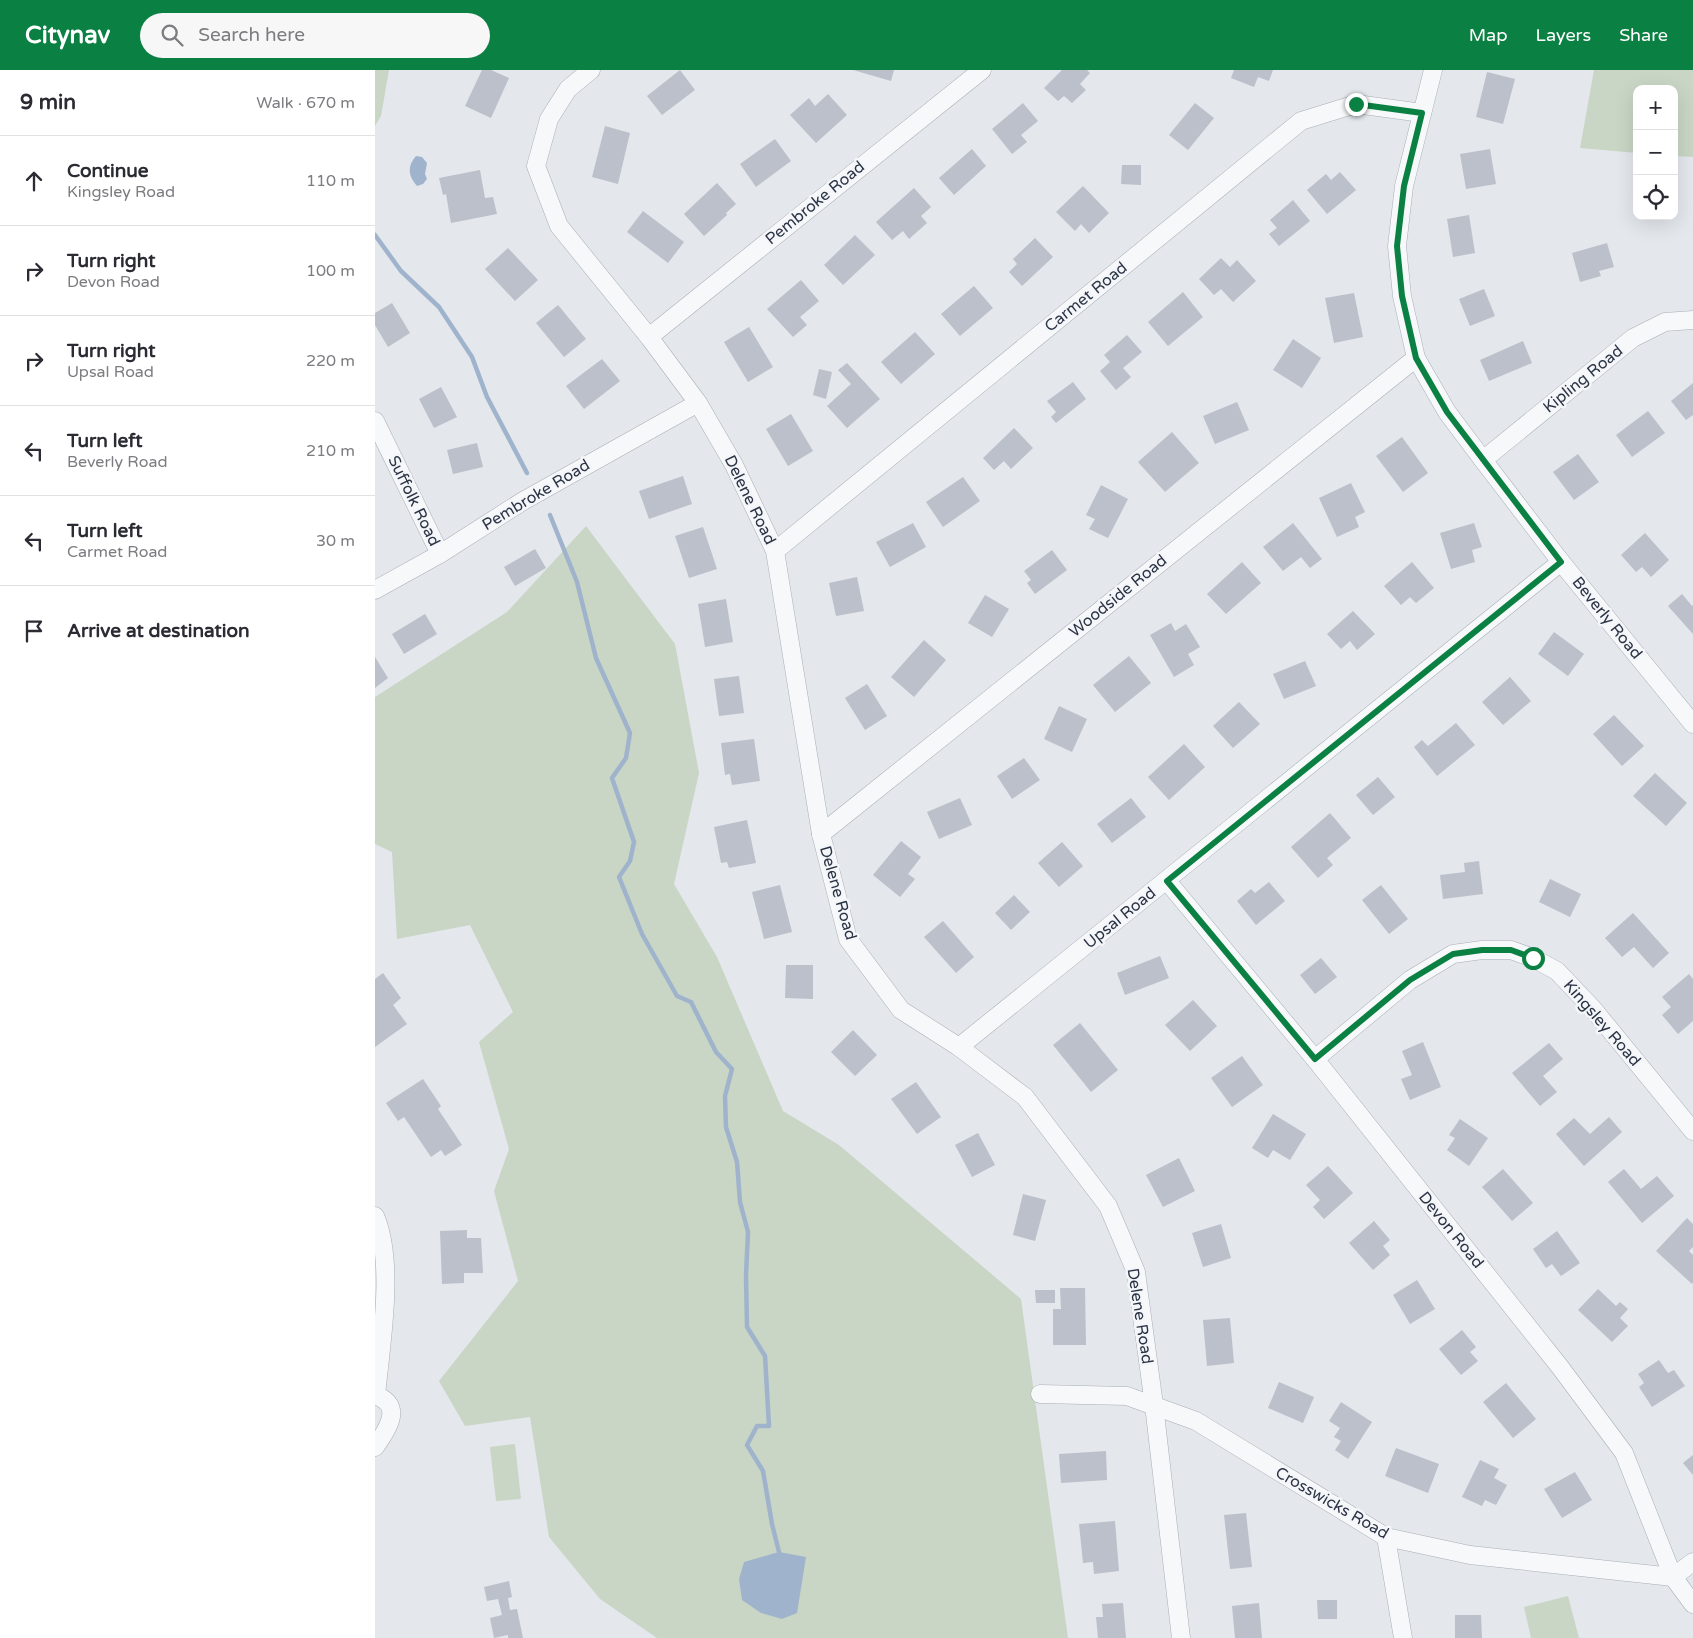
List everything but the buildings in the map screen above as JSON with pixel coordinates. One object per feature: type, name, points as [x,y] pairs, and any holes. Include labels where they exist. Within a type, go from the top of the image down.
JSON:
[{"type":"street","name":"Delene Road","points":[[591,70],[568,88],[549,119],[535,166],[559,226],[649,337],[698,403],[734,465],[775,551],[821,834],[848,940],[901,1010],[959,1047],[1025,1097],[1108,1206],[1136,1272],[1154,1405],[1181,1638]]},
{"type":"street","name":"Pembroke Road","points":[[649,337],[982,70]]},
{"type":"street","name":"Beverly Road","points":[[1433,70],[1404,186],[1397,246],[1402,296],[1416,358],[1447,412],[1483,460],[1561,562],[1693,724]]},
{"type":"street","name":"Carmet Road","points":[[775,551],[1301,121],[1356,104],[1422,113]]},
{"type":"street","name":"Kipling Road","points":[[1483,460],[1633,338],[1665,322],[1693,320]]},
{"type":"street","name":"Woodside Road","points":[[821,834],[1416,358]]},
{"type":"street","name":"Pembroke Road","points":[[375,590],[440,554],[523,501],[698,403]]},
{"type":"street","name":"Suffolk Road","points":[[375,421],[440,554]]},
{"type":"street","name":"Upsal Road","points":[[959,1047],[1561,562]]},
{"type":"street","name":"Devon Road","points":[[1167,881],[1315,1059],[1560,1367],[1624,1454],[1673,1577],[1693,1604]]},
{"type":"street","name":"Kingsley Road","points":[[1315,1059],[1410,980],[1453,954],[1482,950],[1511,950],[1533,958],[1557,971],[1593,1009],[1693,1132]]},
{"type":"street","points":[[375,1216],[386,1263],[376,1395],[388,1401],[392,1410],[391,1418],[375,1447]]},
{"type":"street","name":"Crosswicks Road","points":[[1040,1394],[1127,1396],[1196,1421],[1386,1537],[1470,1555],[1673,1577]]},
{"type":"street","points":[[1386,1537],[1403,1638]]},
{"type":"street","points":[[1673,1577],[1693,1562]]},
{"type":"green space","points":[[375,70],[389,70],[381,116],[375,126]]},
{"type":"green space","points":[[1594,70],[1693,70],[1693,157],[1678,156],[1678,85],[1633,85],[1633,153],[1580,148]]},
{"type":"green space","points":[[586,526],[675,644],[699,773],[674,884],[717,957],[783,1111],[839,1145],[1021,1299],[1068,1638],[657,1638],[600,1599],[549,1537],[530,1417],[465,1426],[439,1381],[518,1281],[494,1191],[509,1149],[479,1042],[513,1012],[470,925],[397,939],[392,852],[375,844],[375,697],[507,612]]},
{"type":"green space","points":[[515,1444],[521,1499],[496,1501],[490,1447]]},
{"type":"green space","points":[[1568,1596],[1579,1638],[1531,1638],[1524,1607]]},
{"type":"water","points":[[416,156],[422,157],[427,163],[425,174],[427,179],[423,184],[417,186],[410,175],[410,167]]},
{"type":"water","points":[[779,1552],[806,1557],[797,1613],[782,1619],[761,1613],[742,1600],[739,1579],[744,1562]]},
{"type":"waterway","points":[[375,235],[401,271],[439,307],[472,357],[487,397],[527,473]]},
{"type":"waterway","points":[[550,515],[577,582],[596,658],[630,733],[626,758],[612,778],[634,842],[630,861],[619,877],[642,934],[677,996],[691,1002],[716,1052],[732,1069],[725,1096],[726,1127],[737,1162],[740,1202],[748,1232],[746,1275],[747,1327],[765,1356],[769,1426],[757,1426],[747,1445],[763,1471],[779,1552]]},
{"type":"route","points":[[1356,104],[1422,113],[1404,186],[1397,246],[1402,296],[1416,358],[1447,412],[1561,562],[1167,881],[1315,1059],[1410,980],[1453,954],[1482,950],[1511,950],[1533,958]]}]
